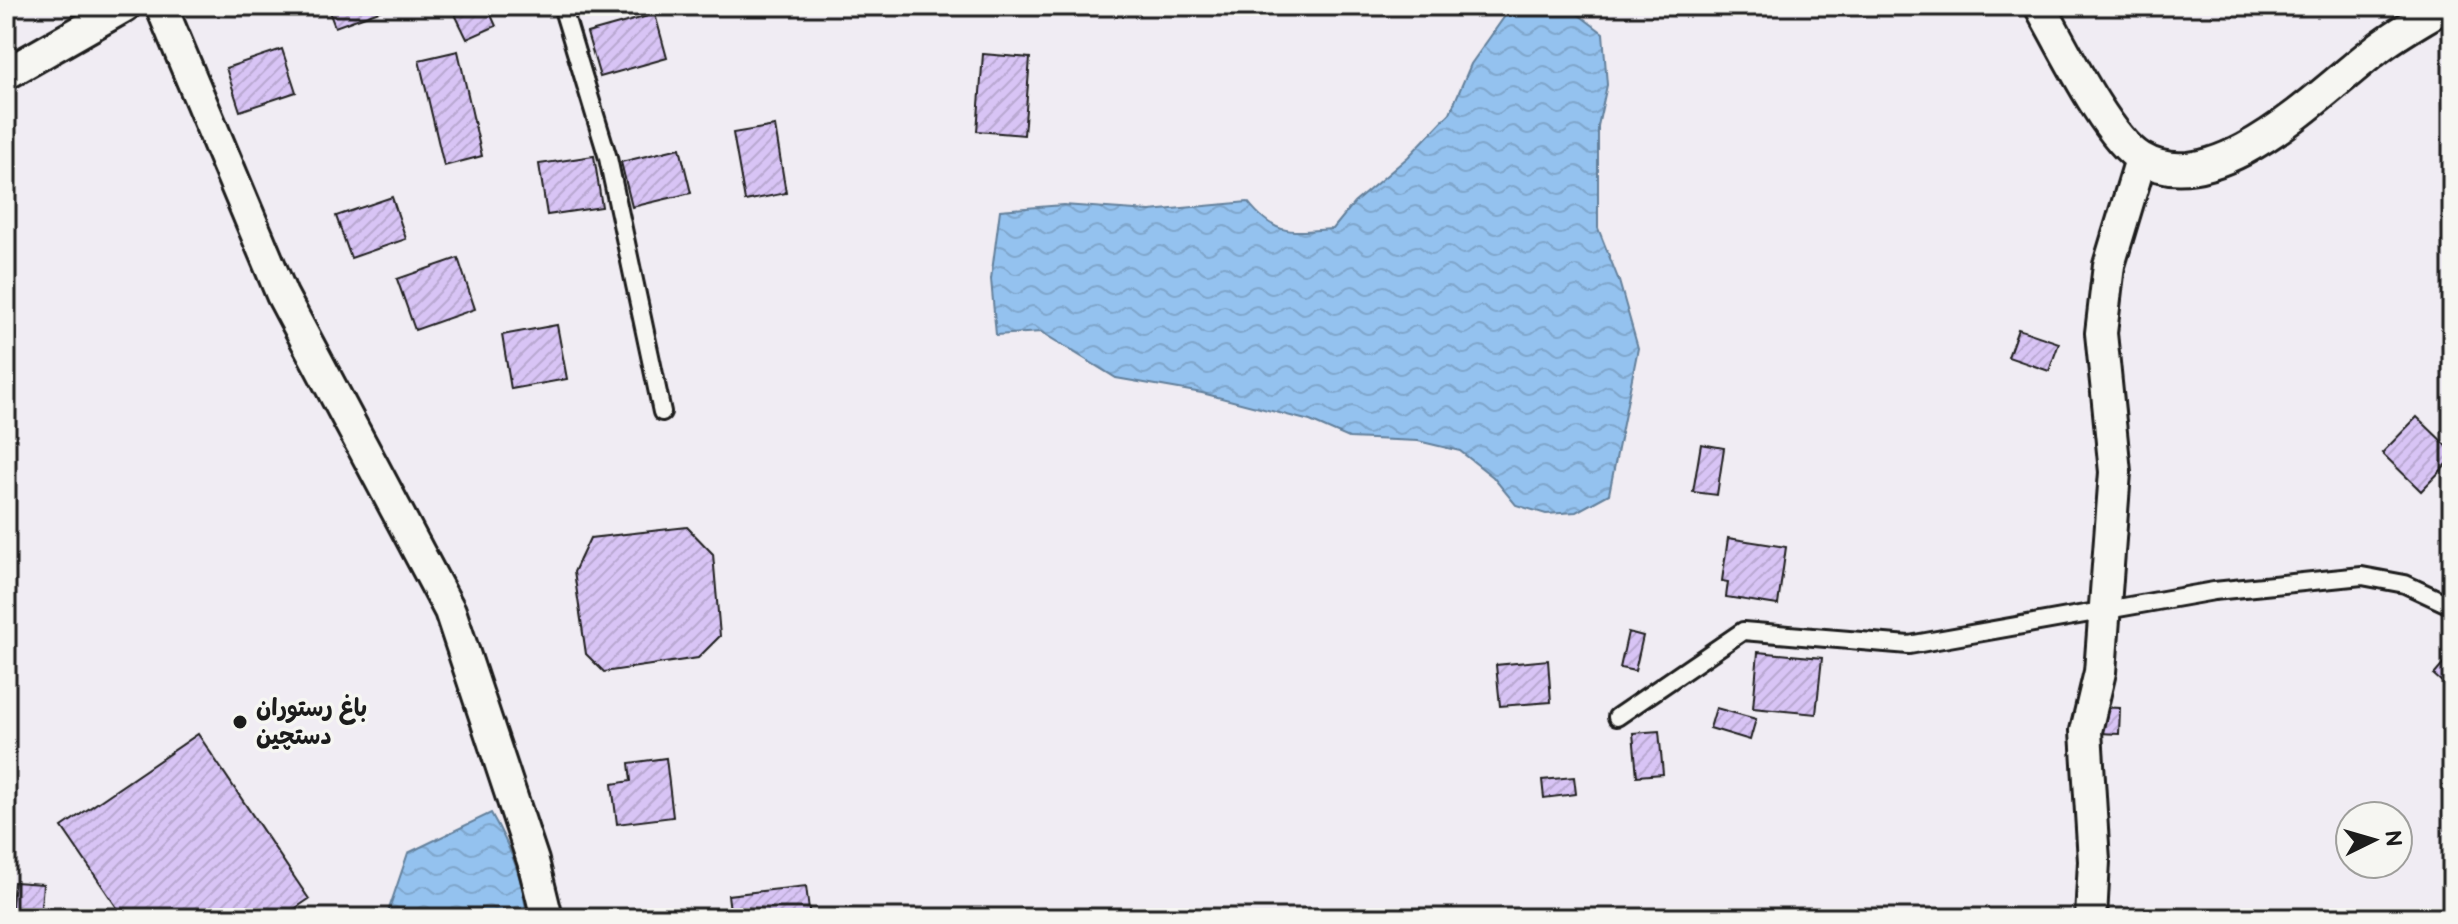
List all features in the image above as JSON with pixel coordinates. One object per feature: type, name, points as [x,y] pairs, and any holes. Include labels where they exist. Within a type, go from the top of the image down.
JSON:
[{"type":"street","points":[[6,74],[125,6]]},
{"type":"street","points":[[161,6],[282,295],[450,611],[533,861],[547,918]]},
{"type":"street","points":[[2040,6],[2118,139],[2141,159],[2172,170],[2216,164],[2290,119],[2380,46],[2444,6]]},
{"type":"street","points":[[2091,918],[2094,861],[2086,731],[2100,672],[2115,472],[2101,333],[2109,265],[2141,159]]},
{"type":"lane","points":[[562,6],[608,158],[662,412]]},
{"type":"lane","points":[[1617,717],[1743,631],[1909,645],[1949,641],[2107,608],[2289,581],[2362,576],[2405,584],[2452,606]]},
{"type":"water","points":[[1512,6],[1567,6],[1603,33],[1607,85],[1598,126],[1598,228],[1619,281],[1638,348],[1609,494],[1576,512],[1546,514],[1516,505],[1493,477],[1460,451],[1418,441],[1349,438],[1310,421],[1202,393],[1116,378],[1041,332],[996,335],[991,279],[1000,210],[1063,205],[1150,211],[1248,202],[1267,221],[1285,230],[1333,229],[1354,203],[1408,157],[1450,113],[1471,64]]},
{"type":"water","points":[[491,813],[515,864],[527,918],[386,918],[408,853]]},
{"type":"building","points":[[327,6],[393,6],[335,27]]},
{"type":"building","points":[[451,6],[487,6],[496,26],[467,39]]},
{"type":"building","points":[[655,14],[667,58],[600,77],[587,33]]},
{"type":"building","points":[[282,49],[296,92],[240,111],[226,68]]},
{"type":"building","points":[[458,51],[482,156],[444,166],[419,60]]},
{"type":"building","points":[[983,54],[1030,58],[1024,135],[977,131]]},
{"type":"building","points":[[775,126],[786,193],[745,201],[733,133]]},
{"type":"building","points":[[680,148],[691,193],[632,207],[621,162]]},
{"type":"building","points":[[594,156],[602,207],[547,215],[539,164]]},
{"type":"building","points":[[392,197],[406,239],[351,258],[336,216]]},
{"type":"building","points":[[458,258],[475,309],[415,330],[397,279]]},
{"type":"building","points":[[557,325],[567,379],[511,389],[502,335]]},
{"type":"building","points":[[2018,329],[2059,343],[2049,371],[2008,357]]},
{"type":"building","points":[[2417,417],[2452,451],[2452,459],[2421,491],[2382,453]]},
{"type":"building","points":[[1701,444],[1724,448],[1717,495],[1693,492]]},
{"type":"building","points":[[687,527],[713,554],[720,636],[698,658],[604,672],[586,654],[574,572],[590,538]]},
{"type":"building","points":[[1728,538],[1786,547],[1778,605],[1726,597],[1728,582],[1722,581]]},
{"type":"building","points":[[1628,632],[1643,636],[1635,671],[1620,668]]},
{"type":"building","points":[[1758,652],[1822,658],[1816,714],[1753,708]]},
{"type":"building","points":[[2452,654],[2452,691],[2434,675]]},
{"type":"building","points":[[1548,660],[1551,702],[1500,706],[1496,665]]},
{"type":"building","points":[[2100,707],[2120,708],[2119,734],[2099,733]]},
{"type":"building","points":[[1716,708],[1756,719],[1750,740],[1710,728]]},
{"type":"building","points":[[1659,731],[1663,774],[1637,776],[1633,733]]},
{"type":"building","points":[[198,734],[309,899],[281,918],[124,918],[62,827]]},
{"type":"building","points":[[666,758],[673,817],[617,824],[612,784],[631,781],[629,763]]},
{"type":"building","points":[[1574,777],[1576,794],[1544,798],[1542,780]]},
{"type":"building","points":[[14,882],[43,884],[40,918],[11,918]]},
{"type":"building","points":[[806,886],[810,918],[731,918],[728,895]]},
{"type":"place","name":"باغ رستوران دستچین","points":[[240,722]]}]
